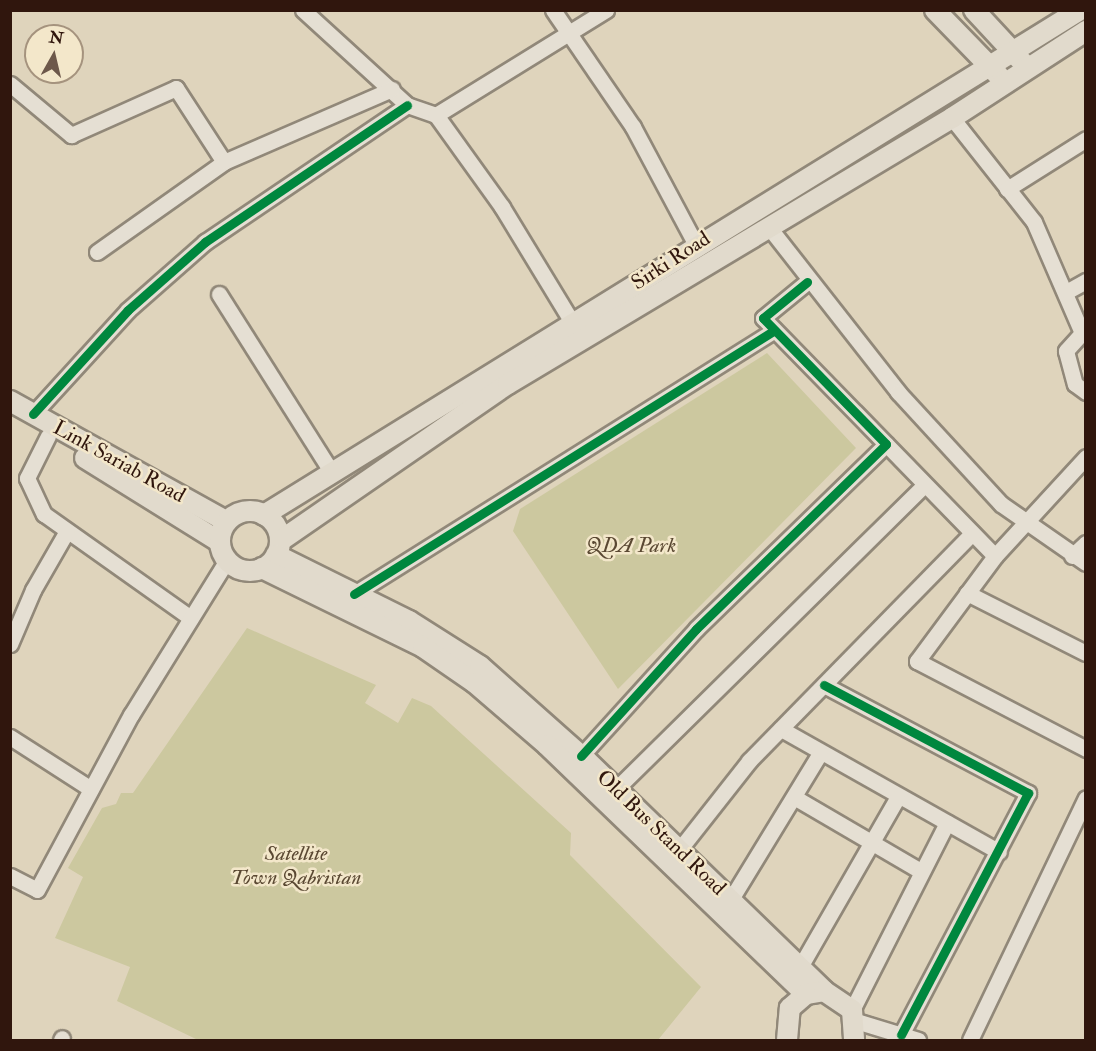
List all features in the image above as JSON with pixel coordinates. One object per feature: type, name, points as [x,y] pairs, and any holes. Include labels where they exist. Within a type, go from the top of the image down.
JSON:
[{"type":"main road","points":[[935,10],[1007,84]]},
{"type":"main road","points":[[974,10],[1022,61]]},
{"type":"main road","name":"Sirki Road","points":[[273,555],[508,384],[1007,84],[1022,61],[1080,10]]},
{"type":"main road","name":"Sirki Road","points":[[264,515],[573,324],[696,245],[992,68],[1022,61],[1086,31]]},
{"type":"main road","name":"Link Sariab Road","points":[[10,401],[227,522]]},
{"type":"main road","name":"Link Sariab Road","points":[[10,413],[223,551]]},
{"type":"main road","points":[[244,512],[264,515],[275,526],[273,555],[243,570],[223,551],[227,522],[244,512]]},
{"type":"main road","name":"Old Bus Stand Road","points":[[273,555],[410,621],[480,666],[581,756],[731,899],[800,967],[815,992]]},
{"type":"main road","name":"Old Bus Stand Road","points":[[273,555],[423,646],[475,683],[547,745],[815,992]]},
{"type":"main road","points":[[786,1040],[790,1008],[815,992],[854,1015],[854,1041]]},
{"type":"street","points":[[303,10],[407,105],[436,116],[502,207],[573,324]]},
{"type":"street","points":[[553,10],[568,35],[633,126],[696,245]]},
{"type":"street","points":[[436,116],[606,10]]},
{"type":"street","points":[[10,84],[71,135],[176,88],[224,162]]},
{"type":"street","points":[[97,252],[224,162],[392,89]]},
{"type":"street","points":[[33,414],[128,310],[205,242],[407,105]]},
{"type":"street","points":[[952,118],[1034,222],[1082,333],[1066,351],[1075,384],[1086,392]]},
{"type":"street","points":[[1007,189],[1086,139]]},
{"type":"street","points":[[768,226],[807,282],[898,392],[1024,524],[1079,559],[1086,543]]},
{"type":"street","points":[[1066,292],[1086,281]]},
{"type":"street","points":[[807,282],[763,318],[995,556]]},
{"type":"street","points":[[219,294],[332,473]]},
{"type":"street","points":[[354,594],[774,331]]},
{"type":"street","points":[[48,436],[27,478],[44,514],[191,618]]},
{"type":"street","points":[[581,756],[696,628],[886,444]]},
{"type":"street","points":[[1086,457],[995,556],[917,661],[1086,749]]},
{"type":"street","points":[[616,789],[924,484]]},
{"type":"street","points":[[10,644],[33,590],[67,531]]},
{"type":"street","points":[[679,850],[781,729],[972,533]]},
{"type":"street","points":[[10,876],[37,890],[91,789],[191,618],[223,551]]},
{"type":"street","points":[[967,593],[1086,653]]},
{"type":"street","points":[[824,685],[1022,785],[1029,793],[901,1035]]},
{"type":"street","points":[[781,729],[897,798],[999,852]]},
{"type":"street","points":[[10,737],[91,789]]},
{"type":"street","points":[[731,899],[820,753]]},
{"type":"street","points":[[794,796],[919,870]]},
{"type":"street","points":[[800,967],[897,798]]},
{"type":"street","points":[[970,1041],[1086,798]]},
{"type":"street","points":[[918,1041],[854,1015],[919,870],[947,823]]},
{"type":"green space","name":"QDA Park","points":[[767,353],[856,448],[618,689],[513,531],[520,509]]},
{"type":"green space","name":"Satellite Town Qabristan","points":[[247,628],[376,685],[365,703],[398,723],[412,698],[431,706],[571,833],[570,855],[701,987],[658,1040],[198,1040],[117,1001],[130,967],[55,938],[83,877],[68,868],[102,808],[116,804],[121,793],[133,793]]},
{"type":"cycle path","points":[[33,414],[128,310],[205,242],[407,105]]},
{"type":"cycle path","points":[[581,756],[696,629],[886,444],[763,318],[807,282]]},
{"type":"cycle path","points":[[354,594],[774,331]]},
{"type":"cycle path","points":[[824,685],[1028,793],[901,1035]]}]
